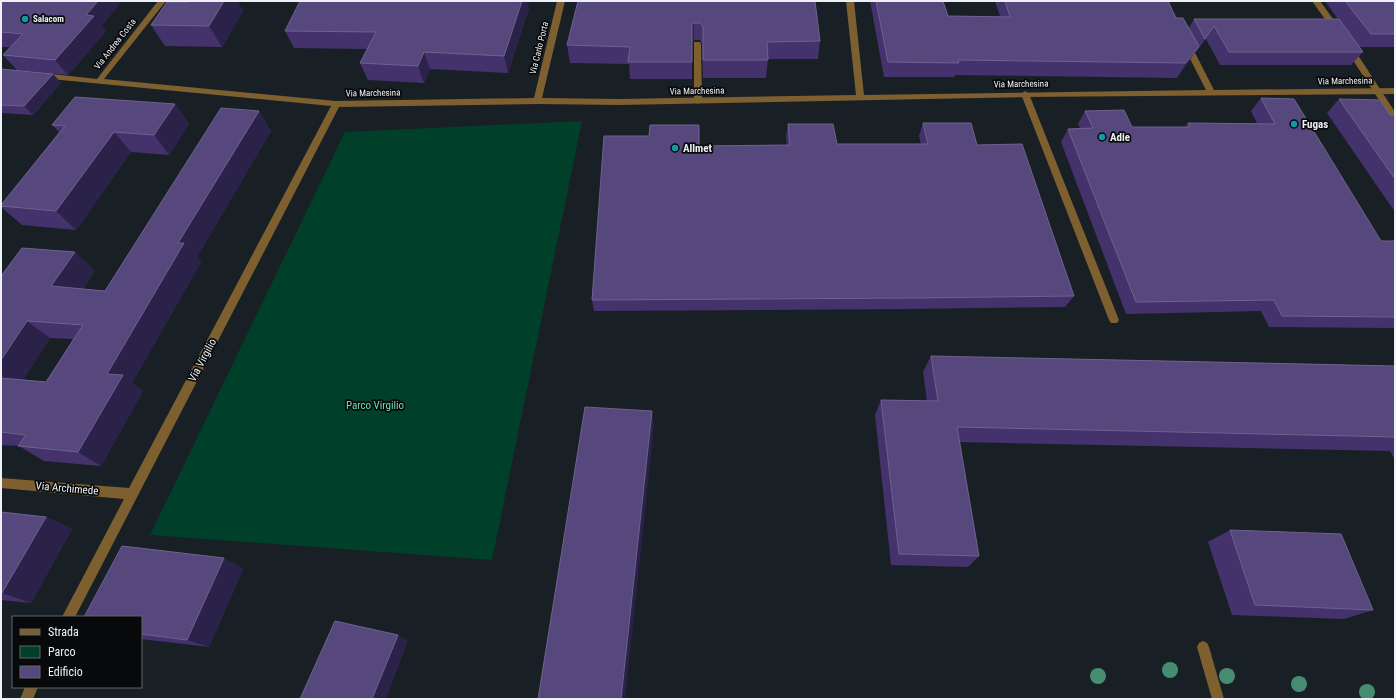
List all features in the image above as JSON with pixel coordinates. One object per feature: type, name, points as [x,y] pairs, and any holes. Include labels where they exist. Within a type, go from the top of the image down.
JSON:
[{"type":"street","name":"Via Andrea Costa","points":[[99,81],[162,1]]},
{"type":"street","name":"Via Carlo Porta","points":[[536,101],[561,1]]},
{"type":"street","points":[[850,1],[860,98]]},
{"type":"street","points":[[1316,1],[1395,118]]},
{"type":"street","points":[[1182,36],[1212,93]]},
{"type":"street","points":[[698,44],[698,101]]},
{"type":"street","name":"Via Marchesina","points":[[32,75],[336,104],[536,101],[698,101],[1026,94],[1395,91]]},
{"type":"street","points":[[1026,94],[1114,320]]},
{"type":"street","name":"Via Virgilio","points":[[69,616],[336,104]]},
{"type":"street","name":"Via Archimede","points":[[1,483],[133,494]]},
{"type":"street","points":[[1203,647],[1218,699]]},
{"type":"street","points":[[26,699],[32,688]]},
{"type":"green space","name":"Parco Virgilio","points":[[582,121],[492,560],[150,535],[345,132]]},
{"type":"building","points":[[1,1],[98,1],[86,15],[94,16],[55,60],[3,55],[23,34],[1,32]]},
{"type":"building","points":[[224,1],[209,26],[151,25],[167,2]]},
{"type":"building","points":[[300,1],[522,1],[504,56],[424,52],[418,66],[360,63],[376,32],[285,31]]},
{"type":"building","points":[[578,1],[815,1],[820,41],[767,42],[768,60],[703,60],[703,26],[700,23],[694,23],[692,24],[692,62],[628,62],[630,47],[567,45]]},
{"type":"building","points":[[876,1],[943,1],[948,16],[1010,17],[1005,1],[1168,1],[1176,18],[1183,18],[1199,46],[1186,63],[958,60],[959,63],[888,62]]},
{"type":"building","points":[[1345,1],[1395,1],[1395,34],[1371,34]]},
{"type":"building","points":[[1194,19],[1339,19],[1363,52],[1229,52],[1214,26],[1205,39]]},
{"type":"building","points":[[1,69],[53,74],[24,106],[1,105]]},
{"type":"building","points":[[75,97],[175,104],[154,135],[114,132],[56,211],[1,206],[65,126],[52,125]]},
{"type":"building","points":[[1261,98],[1294,99],[1381,241],[1395,241],[1395,317],[1282,316],[1274,300],[1136,302],[1068,129],[1093,128],[1085,111],[1124,110],[1132,127],[1190,127],[1188,123],[1275,124]]},
{"type":"building","points":[[1339,99],[1380,100],[1390,115],[1394,115],[1395,179]]},
{"type":"building","points":[[221,108],[259,111],[178,243],[184,243],[107,374],[123,375],[78,452],[18,446],[26,435],[1,432],[1,378],[46,382],[83,325],[27,321],[1,360],[1,276],[22,248],[75,252],[51,286],[105,291]]},
{"type":"building","points":[[923,123],[971,123],[977,145],[1022,144],[1074,296],[592,300],[604,136],[649,136],[650,125],[699,125],[699,146],[790,145],[788,124],[833,124],[837,144],[928,144]]},
{"type":"building","points":[[931,356],[1395,366],[1395,437],[957,427],[979,556],[899,554],[881,400],[938,401]]},
{"type":"building","points":[[585,407],[652,411],[621,699],[538,699]]},
{"type":"building","points":[[1,512],[46,517],[2,593],[1,593]]},
{"type":"building","points":[[1230,530],[1341,534],[1373,610],[1255,605]]},
{"type":"building","points":[[122,546],[224,558],[187,640],[142,634],[142,616],[85,616]]},
{"type":"building","points":[[335,621],[398,635],[372,699],[300,699]]},
{"type":"place","name":"Salacom","points":[[25,19]]},
{"type":"place","name":"Fugas","points":[[1294,124]]},
{"type":"place","name":"Adie","points":[[1102,137]]},
{"type":"place","name":"Allmet","points":[[675,148]]}]
